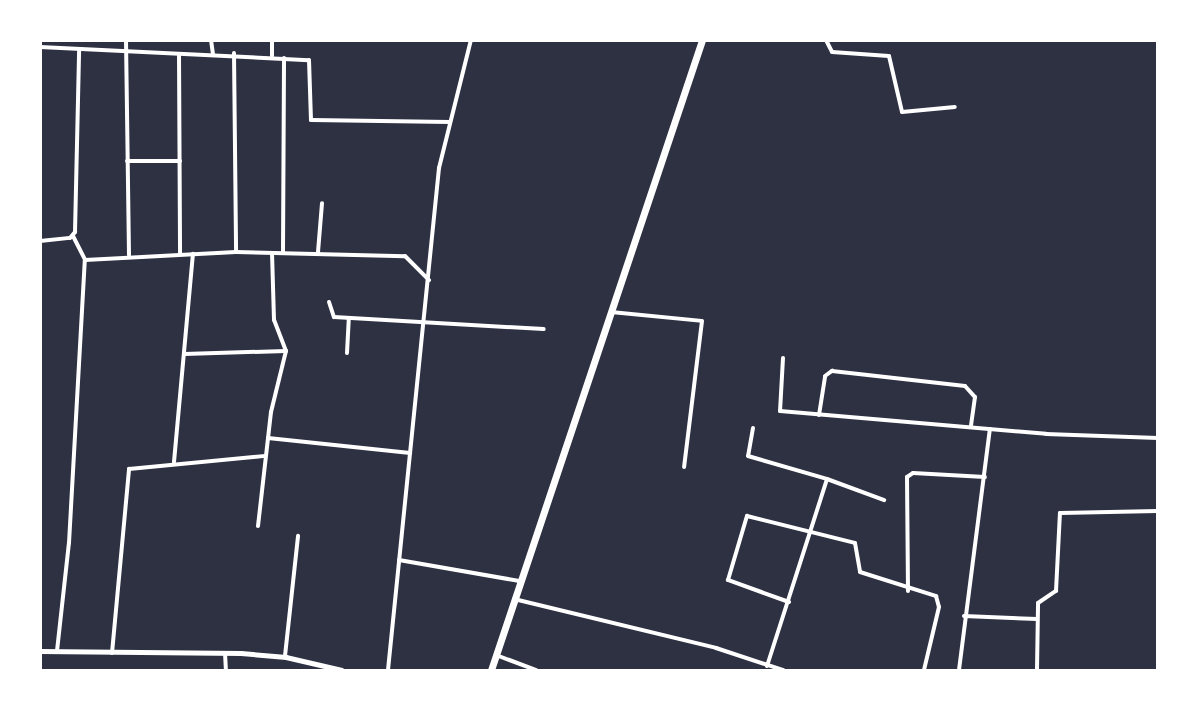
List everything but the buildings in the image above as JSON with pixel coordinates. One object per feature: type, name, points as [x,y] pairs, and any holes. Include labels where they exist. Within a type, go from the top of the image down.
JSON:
[{"type":"highway","points":[[490,670],[702,40]]},
{"type":"street","points":[[126,40],[129,255]]},
{"type":"street","points":[[211,40],[213,54]]},
{"type":"street","points":[[272,40],[272,56]]},
{"type":"street","points":[[388,670],[439,168],[471,40]]},
{"type":"street","points":[[826,40],[832,52],[889,56],[902,112],[955,108]]},
{"type":"street","points":[[40,46],[180,53],[234,53],[309,60],[311,120],[450,122]]},
{"type":"street","points":[[57,651],[69,543],[85,260],[73,236],[79,49]]},
{"type":"street","points":[[180,53],[180,254]]},
{"type":"street","points":[[234,53],[236,252]]},
{"type":"street","points":[[283,253],[284,58]]},
{"type":"street","points":[[127,161],[180,161]]},
{"type":"street","points":[[318,252],[322,203]]},
{"type":"street","points":[[40,241],[73,236]]},
{"type":"street","points":[[85,260],[129,255],[236,252],[318,252],[408,256],[429,280]]},
{"type":"street","points":[[258,526],[265,456],[286,351],[274,320],[272,253]]},
{"type":"street","points":[[174,462],[193,254]]},
{"type":"street","points":[[329,302],[332,316],[543,329]]},
{"type":"street","points":[[610,312],[702,321],[684,467]]},
{"type":"street","points":[[347,353],[349,318]]},
{"type":"street","points":[[184,354],[286,351]]},
{"type":"street","points":[[783,358],[778,410],[990,429],[1158,438]]},
{"type":"street","points":[[819,415],[825,376],[832,370],[965,386],[975,397],[971,427]]},
{"type":"street","points":[[753,428],[748,456],[826,479],[884,500]]},
{"type":"street","points":[[958,670],[990,429]]},
{"type":"street","points":[[268,438],[410,453]]},
{"type":"street","points":[[112,653],[126,475],[134,466],[265,456]]},
{"type":"street","points":[[908,591],[907,477],[913,473],[985,477]]},
{"type":"street","points":[[767,666],[826,479]]},
{"type":"street","points":[[1037,670],[1038,603],[1056,591],[1060,513],[1158,512]]},
{"type":"street","points":[[789,602],[732,584],[731,562],[747,516],[855,543],[860,572],[908,591],[936,596],[939,602],[924,670]]},
{"type":"street","points":[[285,656],[298,536]]},
{"type":"street","points":[[399,560],[519,581]]},
{"type":"street","points":[[514,598],[783,670]]},
{"type":"street","points":[[964,616],[1037,619]]},
{"type":"street","points":[[40,651],[285,656],[342,670]]},
{"type":"street","points":[[225,653],[226,670]]},
{"type":"street","points":[[496,654],[536,670]]}]
